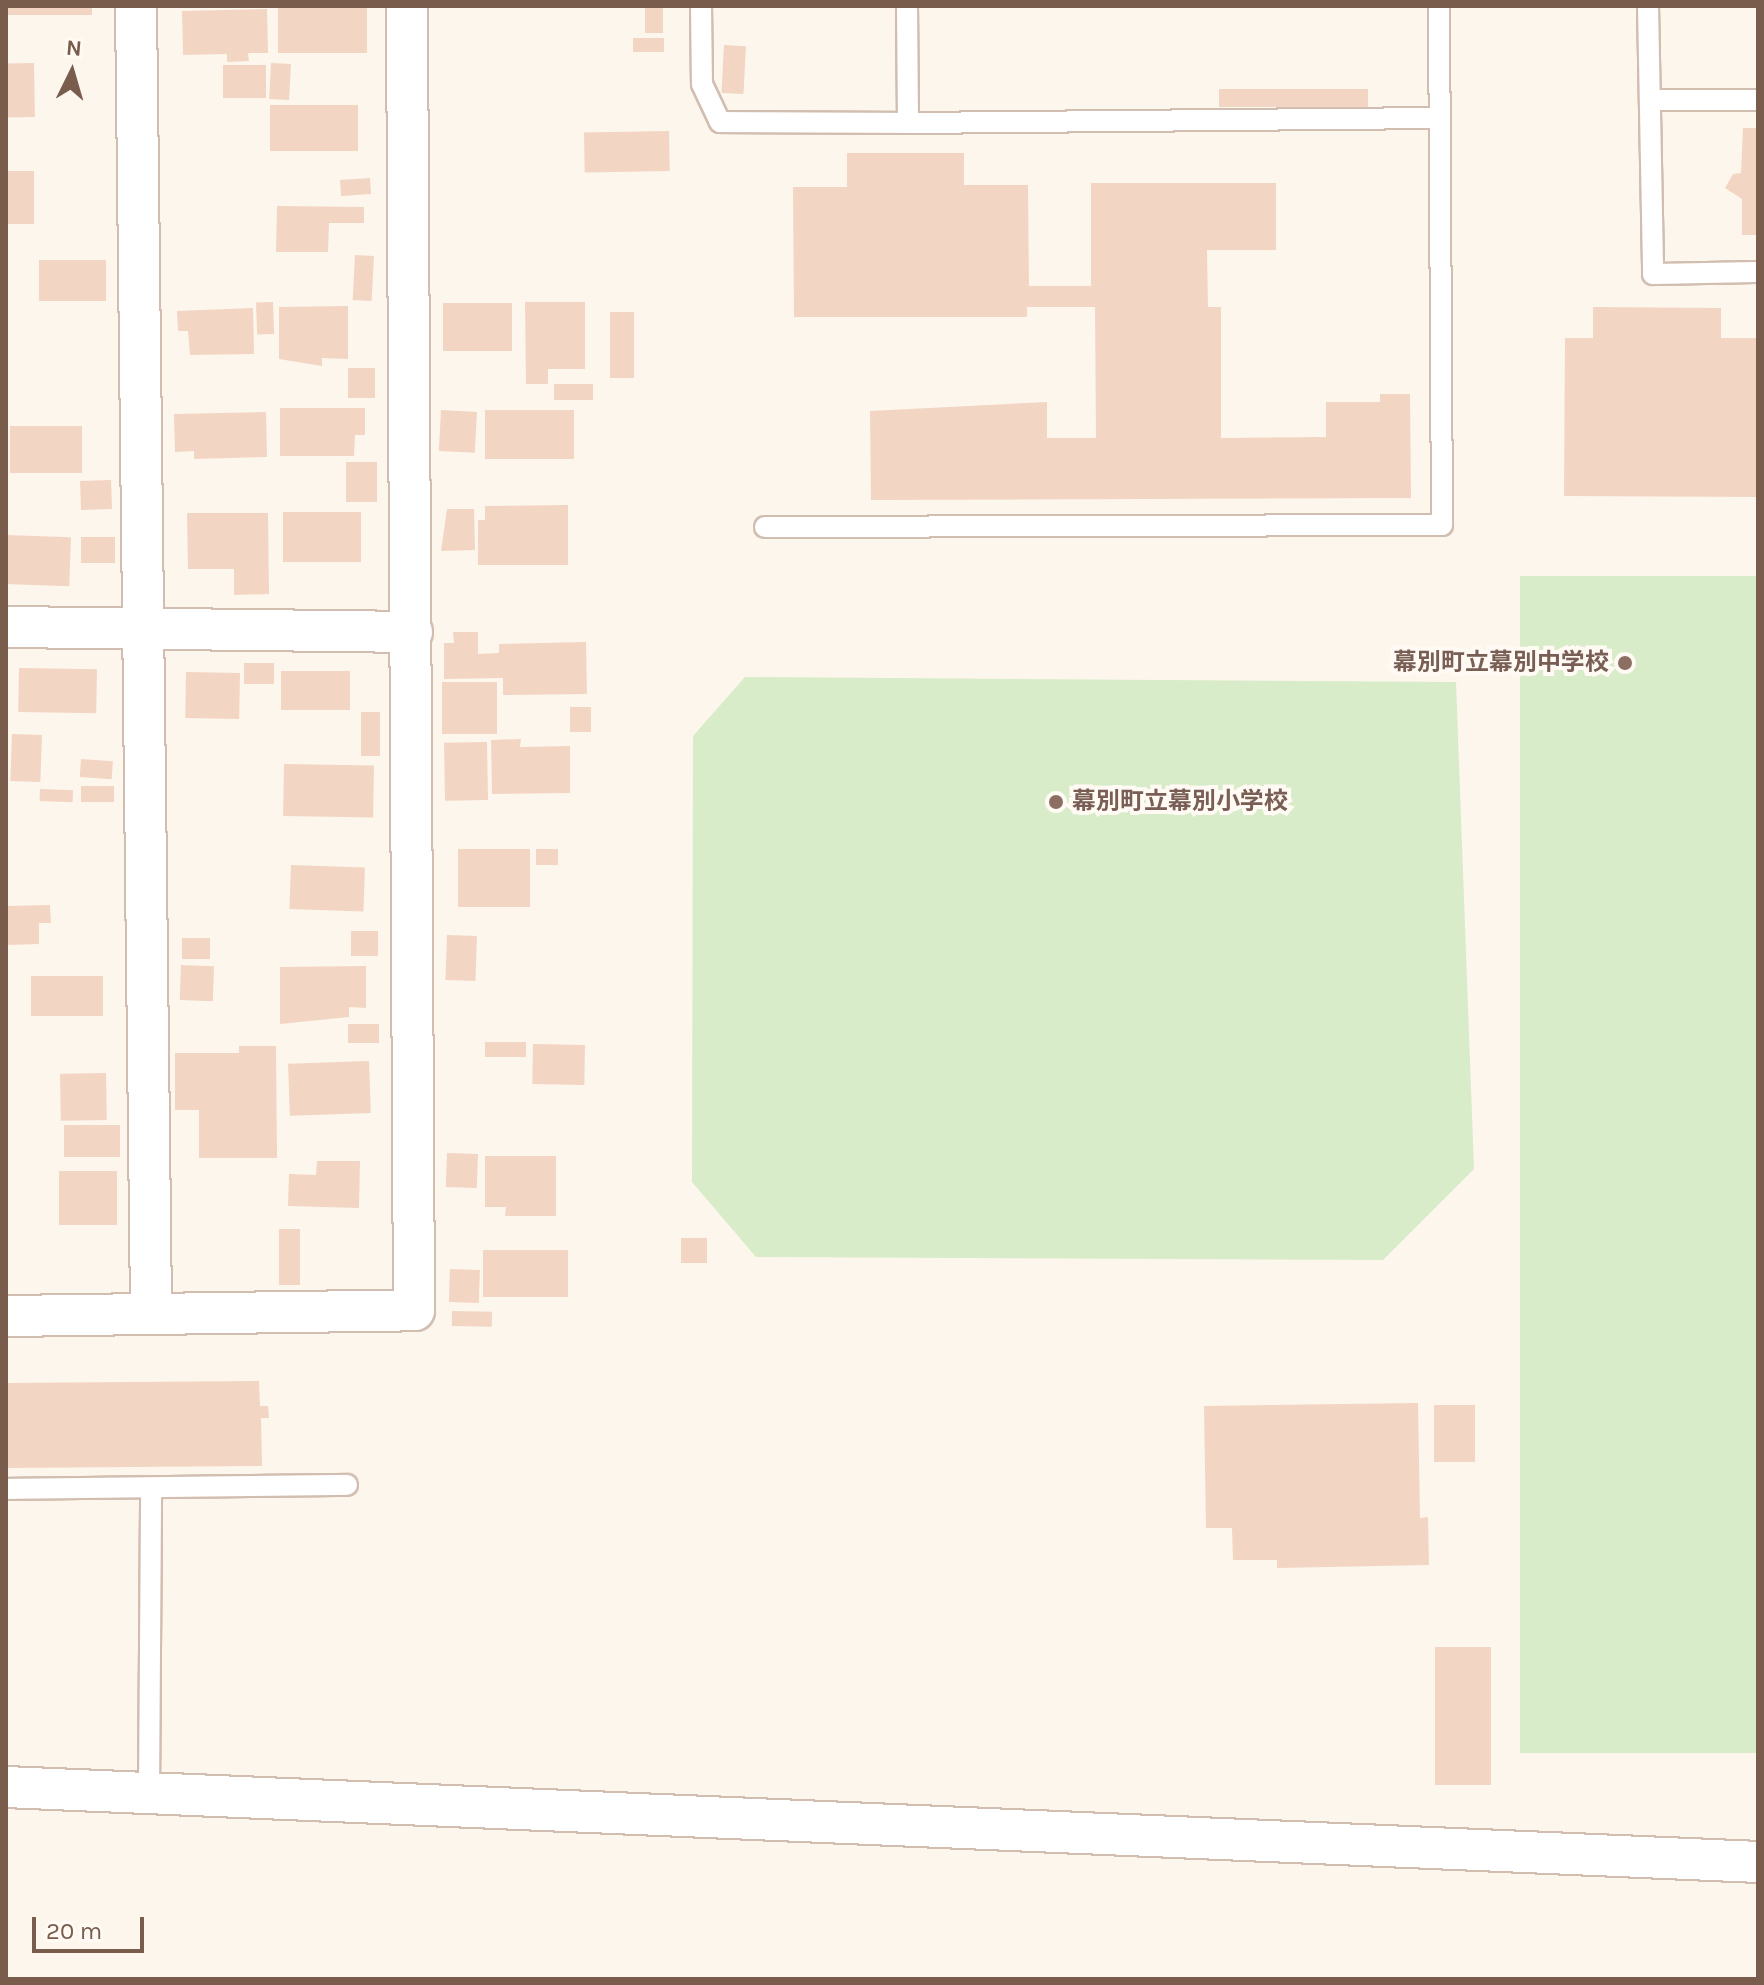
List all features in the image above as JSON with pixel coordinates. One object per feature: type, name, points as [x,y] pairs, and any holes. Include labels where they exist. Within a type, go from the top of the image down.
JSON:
[{"type":"street","points":[[136,6],[146,630],[151,1314]]},
{"type":"street","points":[[6,1316],[414,1310],[407,6]]},
{"type":"street","points":[[6,627],[412,632]]},
{"type":"street","points":[[6,1787],[1758,1862]]},
{"type":"lane","points":[[701,6],[702,84],[720,122],[1440,118]]},
{"type":"lane","points":[[907,6],[908,123]]},
{"type":"lane","points":[[765,527],[1442,525],[1439,6]]},
{"type":"lane","points":[[1648,6],[1653,274],[1758,272]]},
{"type":"lane","points":[[1650,100],[1758,100]]},
{"type":"lane","points":[[6,1489],[347,1485]]},
{"type":"lane","points":[[149,1793],[151,1488]]},
{"type":"green space","points":[[1520,576],[1758,576],[1758,1753],[1520,1753]]},
{"type":"green space","points":[[745,677],[1456,682],[1474,1169],[1383,1260],[756,1257],[692,1182],[693,736]]},
{"type":"building","points":[[6,6],[92,6],[92,15],[6,15]]},
{"type":"building","points":[[278,6],[367,6],[367,53],[278,53]]},
{"type":"building","points":[[645,6],[663,6],[663,33],[645,33]]},
{"type":"building","points":[[267,9],[268,53],[248,53],[249,61],[227,62],[227,54],[183,55],[182,11]]},
{"type":"building","points":[[633,38],[664,38],[664,52],[633,52]]},
{"type":"building","points":[[724,45],[746,46],[743,94],[721,93]]},
{"type":"building","points":[[6,63],[34,63],[35,117],[7,117]]},
{"type":"building","points":[[271,63],[291,64],[289,100],[269,99]]},
{"type":"building","points":[[223,65],[266,65],[266,98],[223,98]]},
{"type":"building","points":[[1219,89],[1368,89],[1368,107],[1219,107]]},
{"type":"building","points":[[270,105],[358,105],[358,151],[270,151]]},
{"type":"building","points":[[1743,128],[1758,128],[1758,235],[1742,235],[1742,199],[1725,188],[1733,174],[1741,173]]},
{"type":"building","points":[[669,131],[670,171],[585,172],[584,132]]},
{"type":"building","points":[[847,153],[964,153],[964,185],[1028,185],[1029,286],[1091,286],[1091,183],[1276,183],[1276,250],[1207,250],[1208,307],[1221,307],[1221,438],[1326,437],[1326,402],[1380,402],[1380,394],[1410,394],[1411,498],[871,500],[870,411],[1047,402],[1047,438],[1096,438],[1095,307],[1027,307],[1027,317],[794,317],[793,187],[847,187]]},
{"type":"building","points":[[6,171],[34,171],[34,224],[6,224]]},
{"type":"building","points":[[370,178],[371,194],[341,196],[340,180]]},
{"type":"building","points":[[277,206],[364,207],[364,223],[329,223],[328,252],[276,252]]},
{"type":"building","points":[[355,255],[374,256],[372,301],[353,300]]},
{"type":"building","points":[[39,260],[106,260],[106,301],[39,301]]},
{"type":"building","points":[[273,302],[274,334],[257,335],[256,303]]},
{"type":"building","points":[[525,302],[585,302],[585,369],[548,369],[548,384],[526,384]]},
{"type":"building","points":[[443,303],[512,303],[512,351],[443,351]]},
{"type":"building","points":[[348,306],[348,359],[322,358],[322,366],[279,359],[279,307]]},
{"type":"building","points":[[1593,307],[1721,308],[1721,338],[1758,338],[1758,497],[1564,496],[1565,338],[1593,338]]},
{"type":"building","points":[[253,308],[254,354],[190,355],[188,331],[178,331],[177,311]]},
{"type":"building","points":[[610,312],[634,312],[634,378],[610,378]]},
{"type":"building","points":[[348,368],[375,368],[375,398],[348,398]]},
{"type":"building","points":[[554,384],[593,384],[593,400],[554,400]]},
{"type":"building","points":[[280,408],[365,408],[365,435],[355,435],[354,456],[280,456]]},
{"type":"building","points":[[441,410],[477,412],[475,453],[439,451]]},
{"type":"building","points":[[485,410],[574,410],[574,459],[485,459]]},
{"type":"building","points":[[266,412],[267,457],[194,459],[194,451],[175,452],[174,414]]},
{"type":"building","points":[[10,426],[82,426],[82,473],[10,473]]},
{"type":"building","points":[[346,462],[377,462],[377,502],[346,502]]},
{"type":"building","points":[[111,480],[112,509],[81,510],[80,481]]},
{"type":"building","points":[[568,505],[568,565],[478,565],[478,520],[485,520],[485,506]]},
{"type":"building","points":[[447,509],[474,509],[475,550],[441,551]]},
{"type":"building","points":[[283,512],[361,512],[361,562],[283,562]]},
{"type":"building","points":[[187,513],[268,513],[269,594],[234,595],[234,569],[188,569]]},
{"type":"building","points":[[6,535],[71,537],[69,586],[6,584]]},
{"type":"building","points":[[81,537],[115,537],[115,563],[81,563]]},
{"type":"building","points":[[453,632],[478,632],[478,654],[499,653],[499,644],[586,642],[587,694],[503,695],[503,678],[444,679],[444,643],[454,643]]},
{"type":"building","points":[[244,663],[274,663],[274,684],[244,684]]},
{"type":"building","points":[[19,668],[97,669],[96,713],[18,712]]},
{"type":"building","points":[[281,671],[350,671],[350,710],[281,710]]},
{"type":"building","points":[[186,672],[240,673],[239,719],[185,718]]},
{"type":"building","points":[[442,682],[497,682],[497,734],[442,734]]},
{"type":"building","points":[[570,707],[591,707],[591,732],[570,732]]},
{"type":"building","points":[[361,712],[380,712],[380,756],[361,756]]},
{"type":"building","points":[[12,734],[42,735],[40,782],[10,781]]},
{"type":"building","points":[[521,739],[520,747],[570,746],[570,793],[492,794],[491,740]]},
{"type":"building","points":[[487,742],[488,800],[445,801],[444,743]]},
{"type":"building","points":[[81,759],[113,761],[112,779],[80,777]]},
{"type":"building","points":[[284,764],[374,766],[373,818],[283,816]]},
{"type":"building","points":[[81,786],[114,786],[114,802],[81,802]]},
{"type":"building","points":[[40,789],[73,790],[73,802],[40,801]]},
{"type":"building","points":[[458,849],[530,849],[530,907],[458,907]]},
{"type":"building","points":[[536,849],[558,849],[558,865],[536,865]]},
{"type":"building","points":[[291,865],[365,868],[363,912],[289,909]]},
{"type":"building","points":[[50,905],[51,923],[39,923],[39,944],[6,945],[6,906]]},
{"type":"building","points":[[351,931],[378,931],[378,956],[351,956]]},
{"type":"building","points":[[447,935],[477,936],[475,981],[445,980]]},
{"type":"building","points":[[182,938],[210,938],[210,959],[182,959]]},
{"type":"building","points":[[181,965],[214,966],[213,1001],[180,1000]]},
{"type":"building","points":[[366,966],[366,1008],[349,1007],[349,1017],[280,1024],[280,967]]},
{"type":"building","points":[[31,976],[103,976],[103,1016],[31,1016]]},
{"type":"building","points":[[348,1024],[379,1024],[379,1043],[348,1043]]},
{"type":"building","points":[[485,1042],[526,1042],[526,1057],[485,1057]]},
{"type":"building","points":[[533,1044],[585,1045],[584,1085],[532,1084]]},
{"type":"building","points":[[239,1046],[276,1046],[277,1158],[199,1158],[199,1110],[175,1110],[175,1053],[239,1053]]},
{"type":"building","points":[[369,1061],[371,1113],[290,1116],[288,1064]]},
{"type":"building","points":[[106,1073],[107,1120],[61,1121],[60,1074]]},
{"type":"building","points":[[64,1125],[120,1125],[120,1157],[64,1157]]},
{"type":"building","points":[[447,1153],[478,1154],[477,1188],[446,1187]]},
{"type":"building","points":[[485,1156],[556,1156],[556,1216],[505,1216],[506,1207],[485,1207]]},
{"type":"building","points":[[317,1161],[360,1161],[359,1208],[288,1206],[289,1174],[316,1175]]},
{"type":"building","points":[[59,1171],[117,1171],[117,1225],[59,1225]]},
{"type":"building","points":[[279,1229],[300,1229],[300,1285],[279,1285]]},
{"type":"building","points":[[681,1238],[707,1238],[707,1263],[681,1263]]},
{"type":"building","points":[[483,1250],[568,1250],[568,1297],[483,1297]]},
{"type":"building","points":[[450,1269],[480,1270],[479,1303],[449,1302]]},
{"type":"building","points":[[452,1311],[492,1312],[492,1327],[452,1326]]},
{"type":"building","points":[[259,1381],[260,1406],[268,1406],[269,1418],[261,1418],[262,1466],[6,1468],[6,1383]]},
{"type":"building","points":[[1418,1403],[1420,1518],[1428,1517],[1429,1565],[1277,1568],[1277,1560],[1233,1560],[1232,1528],[1206,1528],[1204,1406]]},
{"type":"building","points":[[1434,1405],[1475,1405],[1475,1462],[1434,1462]]},
{"type":"building","points":[[1435,1647],[1491,1647],[1491,1785],[1435,1785]]},
{"type":"place","name":"幕別町立幕別中学校","points":[[1625,663]]},
{"type":"place","name":"幕別町立幕別小学校","points":[[1056,802]]}]
